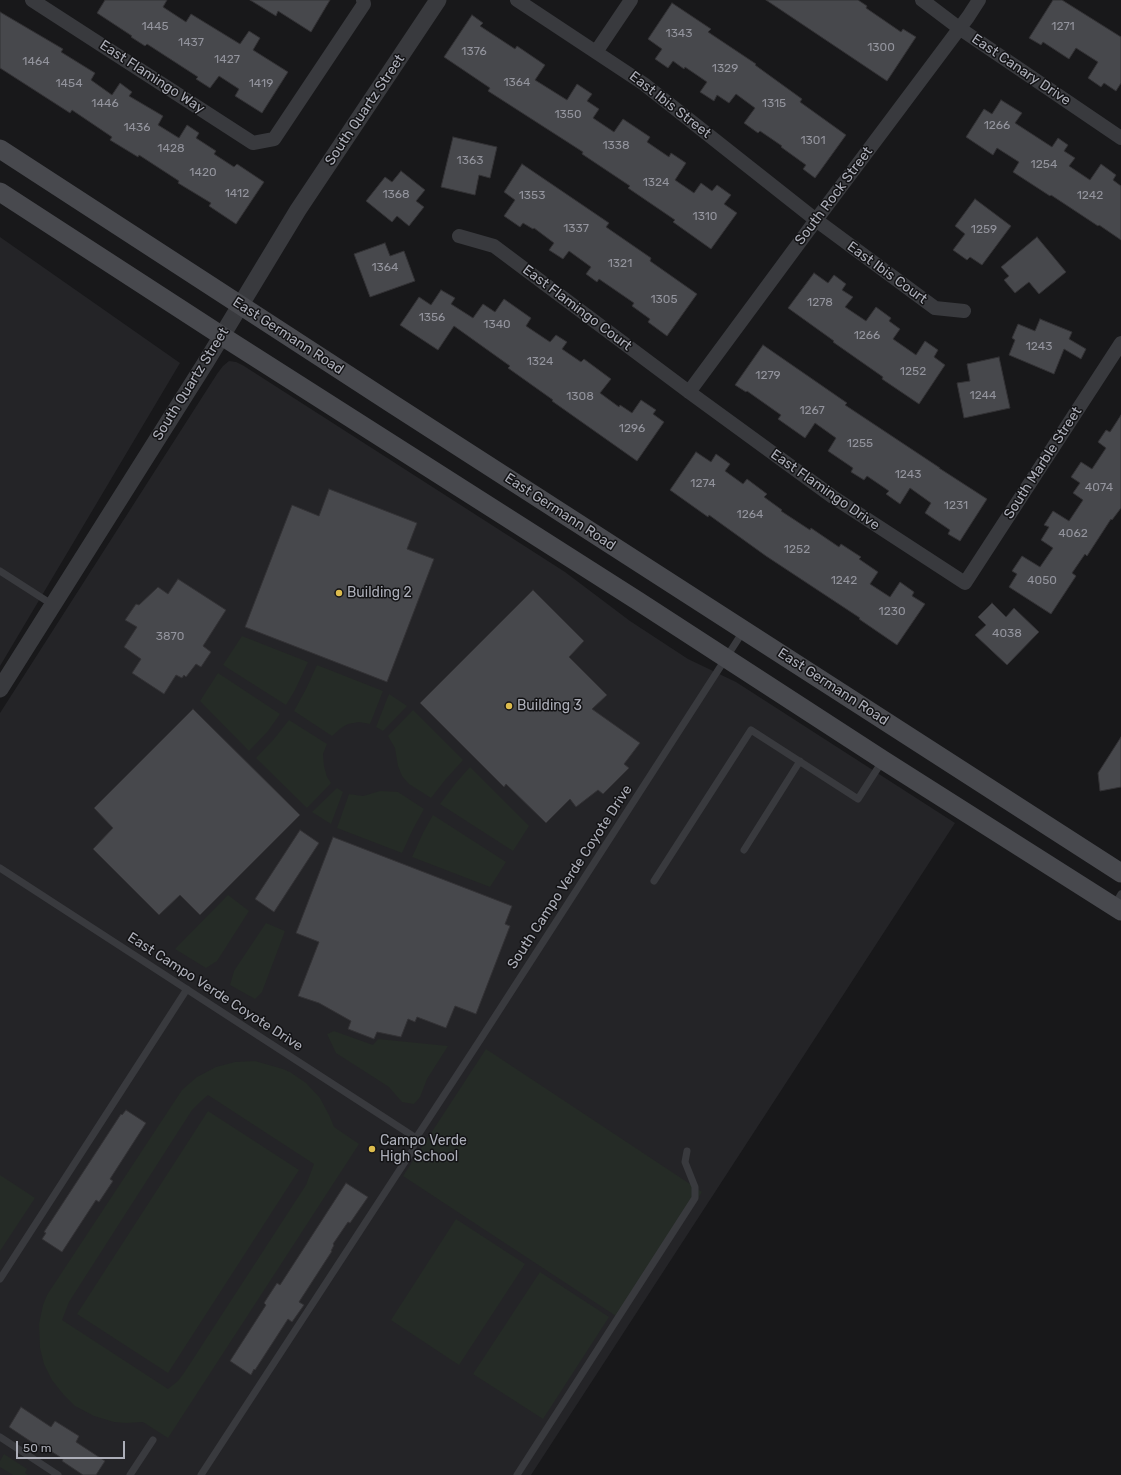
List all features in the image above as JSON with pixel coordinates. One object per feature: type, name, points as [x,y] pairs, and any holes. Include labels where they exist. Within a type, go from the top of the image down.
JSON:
[{"type":"main road","name":"East Germann Road","points":[[0,149],[1121,873]]},
{"type":"main road","points":[[0,192],[883,760],[1118,904]]},
{"type":"street","name":"East Flamingo Way","points":[[32,0],[254,143],[274,139],[364,4],[364,0]]},
{"type":"street","name":"South Quartz Street","points":[[0,689],[222,336],[298,210],[438,0]]},
{"type":"street","name":"East Ibis Street","points":[[517,0],[644,84],[816,220]]},
{"type":"street","points":[[596,52],[631,0]]},
{"type":"street","name":"East Canary Drive","points":[[922,0],[959,28],[1121,138]]},
{"type":"street","name":"South Rock Street","points":[[689,392],[959,28],[968,18],[979,0]]},
{"type":"street","name":"East Ibis Court","points":[[816,220],[935,308],[964,311]]},
{"type":"street","name":"East Flamingo Court","points":[[459,236],[494,246],[689,392]]},
{"type":"street","name":"South Marble Street","points":[[965,583],[1121,343]]},
{"type":"street","name":"East Flamingo Drive","points":[[689,392],[833,497],[965,583]]},
{"type":"lane","points":[[0,570],[53,605]]},
{"type":"lane","name":"South Campo Verde Coyote Drive","points":[[201,1475],[412,1151],[416,1138],[485,1034],[744,630]]},
{"type":"lane","points":[[654,881],[751,730],[858,799],[883,760]]},
{"type":"lane","points":[[744,850],[800,761]]},
{"type":"lane","name":"East Campo Verde Coyote Drive","points":[[0,868],[416,1138]]},
{"type":"lane","points":[[0,1279],[187,989]]},
{"type":"lane","points":[[517,1475],[695,1198],[695,1187],[685,1162],[687,1151]]},
{"type":"lane","points":[[0,1437],[58,1475]]},
{"type":"lane","points":[[130,1475],[153,1440]]},
{"type":"shaded area","points":[[0,237],[180,363],[0,666]]},
{"type":"shaded area","name":"Campo Verde High School","points":[[229,361],[236,362],[244,366],[565,572],[630,621],[688,659],[736,682],[955,823],[531,1475],[0,1475],[0,713],[217,374]]},
{"type":"shaded area","points":[[242,636],[308,662],[286,705],[223,665]]},
{"type":"shaded area","points":[[317,665],[383,691],[370,724],[359,722],[348,724],[332,736],[294,711]]},
{"type":"shaded area","points":[[218,673],[280,714],[268,731],[249,751],[200,701]]},
{"type":"shaded area","points":[[389,694],[407,706],[383,731],[376,727]]},
{"type":"shaded area","points":[[413,710],[463,760],[431,798],[409,784],[402,776],[398,766],[395,748],[388,736]]},
{"type":"shaded area","points":[[289,720],[327,744],[323,754],[324,766],[327,777],[331,783],[307,808],[256,758]]},
{"type":"shaded area","points":[[470,767],[529,826],[513,851],[440,804]]},
{"type":"shaded area","points":[[337,788],[343,792],[331,824],[312,812]]},
{"type":"shaded area","points":[[380,791],[398,792],[424,809],[402,853],[337,828],[349,794],[363,796]]},
{"type":"shaded area","points":[[433,815],[506,862],[490,887],[412,857]]},
{"type":"shaded area","points":[[228,895],[249,911],[217,961],[206,968],[175,949]]},
{"type":"shaded area","points":[[266,923],[285,931],[262,992],[255,999],[230,985],[234,971]]},
{"type":"shaded area","points":[[334,1031],[373,1045],[378,1039],[448,1046],[427,1079],[420,1097],[414,1104],[402,1102],[389,1087],[336,1053],[327,1034]]},
{"type":"shaded area","points":[[486,1049],[702,1192],[619,1318],[403,1176]]},
{"type":"shaded area","points":[[255,1061],[290,1072],[306,1083],[320,1098],[334,1127],[359,1144],[168,1438],[143,1422],[114,1422],[94,1416],[75,1406],[52,1380],[44,1364],[40,1348],[39,1324],[47,1295],[182,1090],[197,1077],[216,1067],[235,1062]],"holes":[[[208,1095],[314,1164],[306,1185],[184,1373],[178,1381],[168,1389],[62,1320],[69,1302],[192,1110]]]},
{"type":"shaded area","points":[[208,1111],[299,1170],[168,1373],[77,1314]]},
{"type":"shaded area","points":[[0,1175],[35,1198],[0,1251]]},
{"type":"shaded area","points":[[456,1219],[525,1264],[459,1365],[391,1320]]},
{"type":"shaded area","points":[[540,1272],[609,1317],[543,1419],[473,1374]]},
{"type":"shaded area","points":[[4,1454],[27,1469],[25,1473],[28,1475],[13,1475],[0,1467],[0,1461]]},
{"type":"building","points":[[105,0],[167,0],[163,7],[186,22],[191,14],[240,44],[249,31],[260,38],[253,50],[288,72],[262,113],[235,96],[239,89],[219,76],[210,88],[196,79],[198,77],[147,44],[145,46],[97,13]]},
{"type":"building","points":[[250,0],[330,0],[311,32],[278,11],[276,16]]},
{"type":"building","points":[[766,0],[858,0],[867,6],[866,8],[901,32],[903,29],[916,37],[887,81]]},
{"type":"building","points":[[1053,0],[1062,0],[1121,37],[1121,83],[1116,91],[1104,83],[1101,87],[1088,78],[1098,62],[1076,48],[1069,59],[1043,42],[1041,45],[1029,38]]},
{"type":"building","points":[[672,3],[711,29],[708,32],[756,64],[755,65],[802,99],[800,102],[846,135],[815,178],[803,169],[806,165],[781,147],[782,146],[760,131],[758,133],[744,123],[755,108],[736,94],[729,103],[717,95],[714,101],[700,92],[707,82],[685,67],[684,69],[673,61],[668,68],[655,59],[662,49],[648,39]]},
{"type":"building","points":[[0,12],[63,49],[61,52],[95,73],[91,80],[112,95],[120,83],[132,92],[129,96],[163,116],[158,125],[179,138],[187,125],[199,133],[196,138],[216,151],[214,154],[234,167],[237,164],[264,182],[236,224],[209,206],[211,203],[178,183],[179,181],[139,155],[138,157],[110,140],[112,137],[72,110],[70,113],[0,68]]},
{"type":"building","points":[[472,15],[483,23],[480,26],[515,49],[517,46],[545,65],[535,80],[567,100],[577,84],[592,94],[587,101],[599,109],[593,118],[614,132],[623,119],[650,137],[647,142],[669,157],[671,153],[686,163],[675,180],[694,193],[701,183],[712,191],[717,185],[731,195],[724,204],[737,213],[711,249],[673,222],[675,220],[628,188],[630,186],[582,154],[583,152],[488,91],[490,88],[444,57]]},
{"type":"building","points":[[1001,100],[1022,113],[1015,123],[1052,147],[1058,138],[1068,145],[1064,151],[1075,158],[1069,166],[1090,180],[1101,164],[1116,175],[1113,180],[1121,186],[1121,240],[1013,172],[1019,162],[997,148],[993,155],[966,137],[984,109],[992,114]]},
{"type":"building","points":[[453,137],[497,147],[490,178],[479,175],[475,195],[441,187]]},
{"type":"building","points":[[522,164],[609,223],[606,227],[651,258],[650,261],[697,294],[667,336],[648,322],[650,319],[632,306],[634,303],[599,279],[597,282],[586,274],[591,267],[569,251],[563,259],[549,250],[554,243],[534,228],[533,229],[523,223],[520,227],[504,216],[515,200],[504,192]]},
{"type":"building","points":[[401,171],[425,190],[416,201],[424,207],[409,226],[397,216],[392,222],[366,201],[385,177],[392,182]]},
{"type":"building","points":[[975,199],[1011,226],[982,265],[970,257],[967,260],[953,250],[965,234],[955,226]]},
{"type":"building","points":[[1037,237],[1066,272],[1039,294],[1029,282],[1015,293],[1004,280],[1009,276],[1001,267]]},
{"type":"building","points":[[385,243],[390,256],[404,251],[415,281],[370,297],[354,254]]},
{"type":"building","points":[[814,273],[828,283],[834,275],[846,284],[842,290],[853,297],[845,307],[866,321],[876,307],[891,318],[889,321],[900,329],[893,339],[916,355],[925,341],[938,350],[934,357],[945,365],[919,404],[882,379],[883,377],[788,308]]},
{"type":"building","points":[[441,290],[455,298],[451,304],[473,318],[483,304],[495,312],[504,299],[531,318],[526,326],[550,342],[556,335],[567,342],[562,349],[581,362],[584,359],[611,379],[600,393],[619,407],[620,405],[632,413],[641,400],[656,410],[653,414],[664,422],[637,461],[552,401],[553,400],[508,368],[510,366],[454,326],[438,350],[400,325],[419,297],[431,305]]},
{"type":"building","points":[[1040,319],[1072,332],[1069,339],[1086,349],[1081,359],[1064,349],[1054,374],[1009,355],[1015,340],[1012,338],[1018,324],[1035,331]]},
{"type":"building","points":[[763,345],[847,403],[845,405],[987,499],[960,541],[948,534],[950,530],[925,513],[931,503],[910,488],[900,504],[886,494],[889,491],[867,476],[864,480],[851,472],[853,468],[828,451],[836,438],[815,423],[805,438],[778,419],[781,415],[747,391],[746,392],[735,385]]},
{"type":"building","points":[[999,357],[1010,408],[964,418],[957,383],[970,381],[967,364]]},
{"type":"building","points":[[1121,415],[1121,508],[1112,520],[1111,519],[1087,556],[1085,554],[1072,573],[1076,576],[1051,614],[1009,587],[1017,574],[1012,571],[1022,556],[1040,567],[1053,548],[1041,540],[1049,527],[1044,525],[1053,511],[1069,521],[1083,500],[1073,493],[1080,483],[1071,477],[1081,462],[1092,469],[1106,448],[1098,442],[1106,430],[1110,432]]},
{"type":"building","points":[[696,452],[711,462],[716,454],[730,464],[725,471],[743,484],[747,479],[767,494],[764,497],[782,510],[781,511],[810,530],[811,528],[839,547],[841,544],[861,557],[859,559],[878,572],[870,584],[890,597],[900,582],[914,592],[912,596],[925,604],[897,645],[859,619],[860,618],[670,490]]},
{"type":"building","name":"Building 2","points":[[329,489],[417,523],[407,549],[434,559],[387,682],[245,627],[292,505],[319,516]]},
{"type":"building","points":[[178,579],[226,610],[203,646],[211,652],[201,667],[196,664],[186,677],[184,675],[182,678],[176,675],[164,694],[132,673],[141,659],[124,647],[137,627],[125,620],[136,604],[139,605],[158,587],[168,594]]},
{"type":"building","name":"Building 3","points":[[533,590],[584,641],[569,657],[607,695],[592,709],[640,743],[624,764],[629,768],[603,794],[598,790],[576,807],[570,799],[546,823],[506,784],[504,787],[420,703]]},
{"type":"building","points":[[992,603],[1006,617],[1014,608],[1039,632],[1007,665],[975,635],[986,625],[978,617]]},
{"type":"building","points":[[193,709],[300,815],[200,915],[180,895],[159,915],[93,849],[113,828],[94,808]]},
{"type":"building","points":[[1121,737],[1121,787],[1100,791],[1098,773]]},
{"type":"building","points":[[300,830],[319,843],[274,912],[255,899]]},
{"type":"building","points":[[333,837],[512,906],[505,924],[510,926],[476,1014],[455,1006],[446,1028],[417,1017],[415,1022],[408,1019],[401,1037],[377,1032],[374,1039],[348,1029],[351,1021],[319,1003],[298,996],[319,942],[296,933]]},
{"type":"building","points":[[126,1110],[146,1123],[110,1179],[113,1181],[99,1202],[96,1200],[62,1252],[42,1239],[46,1233],[44,1232],[121,1114],[122,1115]]},
{"type":"building","points":[[346,1183],[368,1197],[333,1244],[332,1251],[299,1302],[304,1305],[292,1322],[288,1319],[251,1375],[230,1361],[266,1305],[264,1303],[277,1283],[280,1285]]},
{"type":"building","points":[[21,1407],[51,1427],[55,1421],[79,1436],[76,1442],[105,1461],[96,1475],[83,1475],[62,1461],[63,1459],[40,1444],[39,1447],[9,1427]]},
{"type":"place","name":"Building 2","points":[[339,593]]},
{"type":"place","name":"Building 3","points":[[509,706]]},
{"type":"place","name":"Campo Verde High School","points":[[372,1149]]}]
